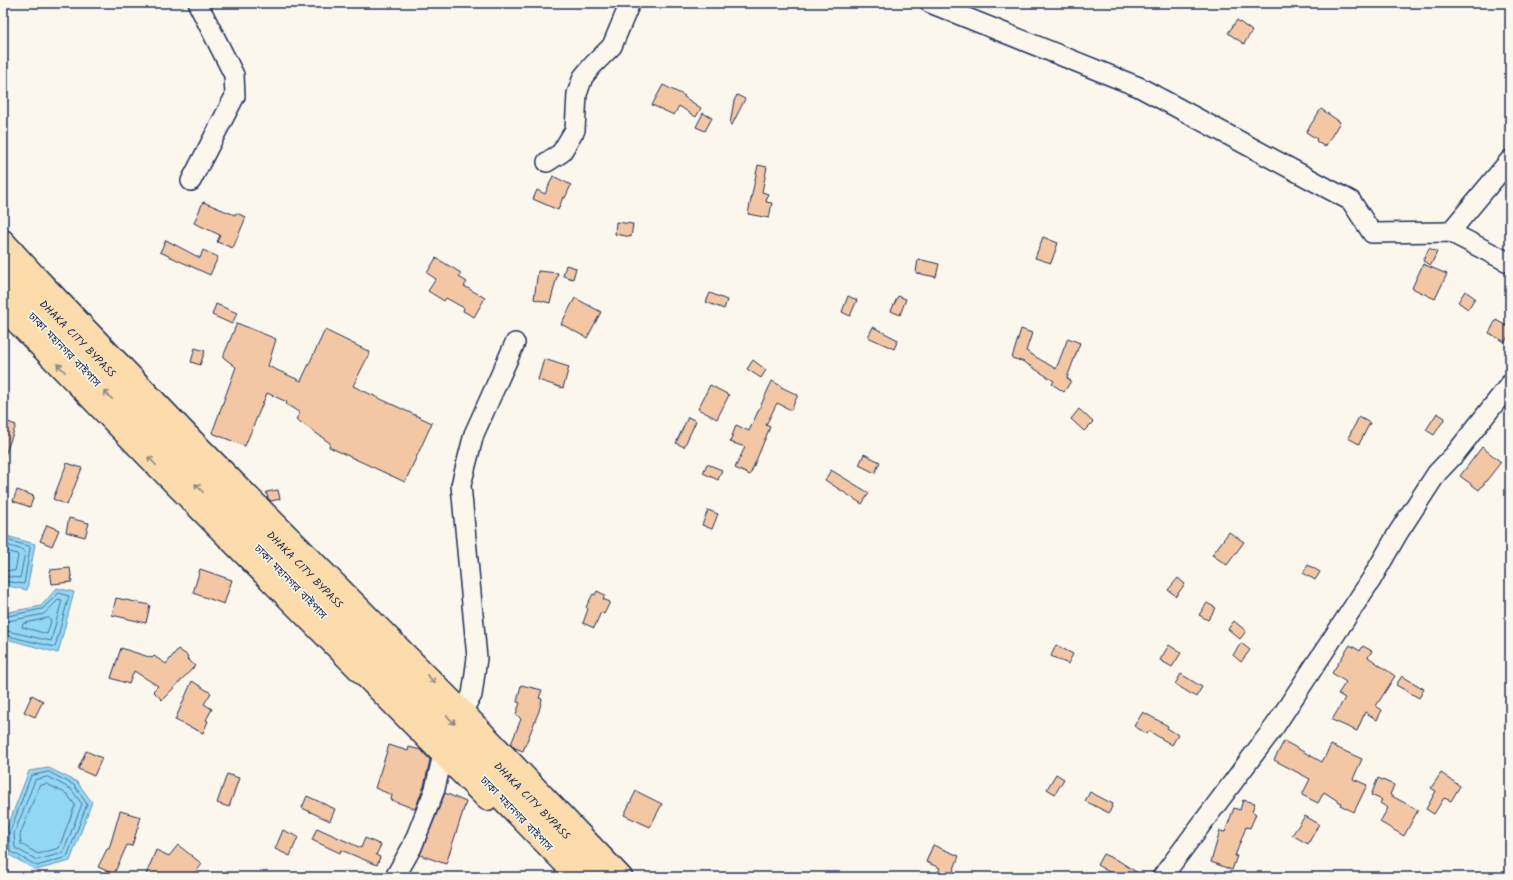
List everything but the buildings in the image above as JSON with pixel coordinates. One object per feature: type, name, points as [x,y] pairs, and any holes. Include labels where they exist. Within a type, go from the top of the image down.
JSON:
[{"type":"main road","points":[[3,241],[194,442],[462,711],[621,877]]},
{"type":"main road","name":"DHAKA CITY BYPASS","points":[[3,262],[606,877]]},
{"type":"main road","name":"ঢাকা মহানগর বাইপাস","points":[[3,286],[578,877]]},
{"type":"main road","points":[[3,308],[166,476],[443,754],[563,877]]},
{"type":"street","points":[[191,180],[235,96],[234,75],[199,6],[201,3]]},
{"type":"street","points":[[547,162],[561,153],[575,130],[577,94],[583,77],[612,46],[630,3]]},
{"type":"street","points":[[930,3],[1139,88],[1351,201],[1372,234],[1450,232],[1510,263]]},
{"type":"street","points":[[1450,232],[1510,160]]},
{"type":"street","points":[[462,711],[472,695],[477,658],[461,485],[474,434],[515,343]]},
{"type":"street","points":[[1162,877],[1275,726],[1370,580],[1398,533],[1437,473],[1455,454],[1510,384]]},
{"type":"street","points":[[395,877],[412,847],[435,789],[443,754]]},
{"type":"water","points":[[3,535],[35,544],[27,590],[3,585]]},
{"type":"water","points":[[57,588],[74,592],[58,653],[3,638],[3,613],[41,606]]},
{"type":"water","points":[[49,768],[77,782],[92,802],[70,861],[36,870],[6,853],[5,833],[29,771]]}]
